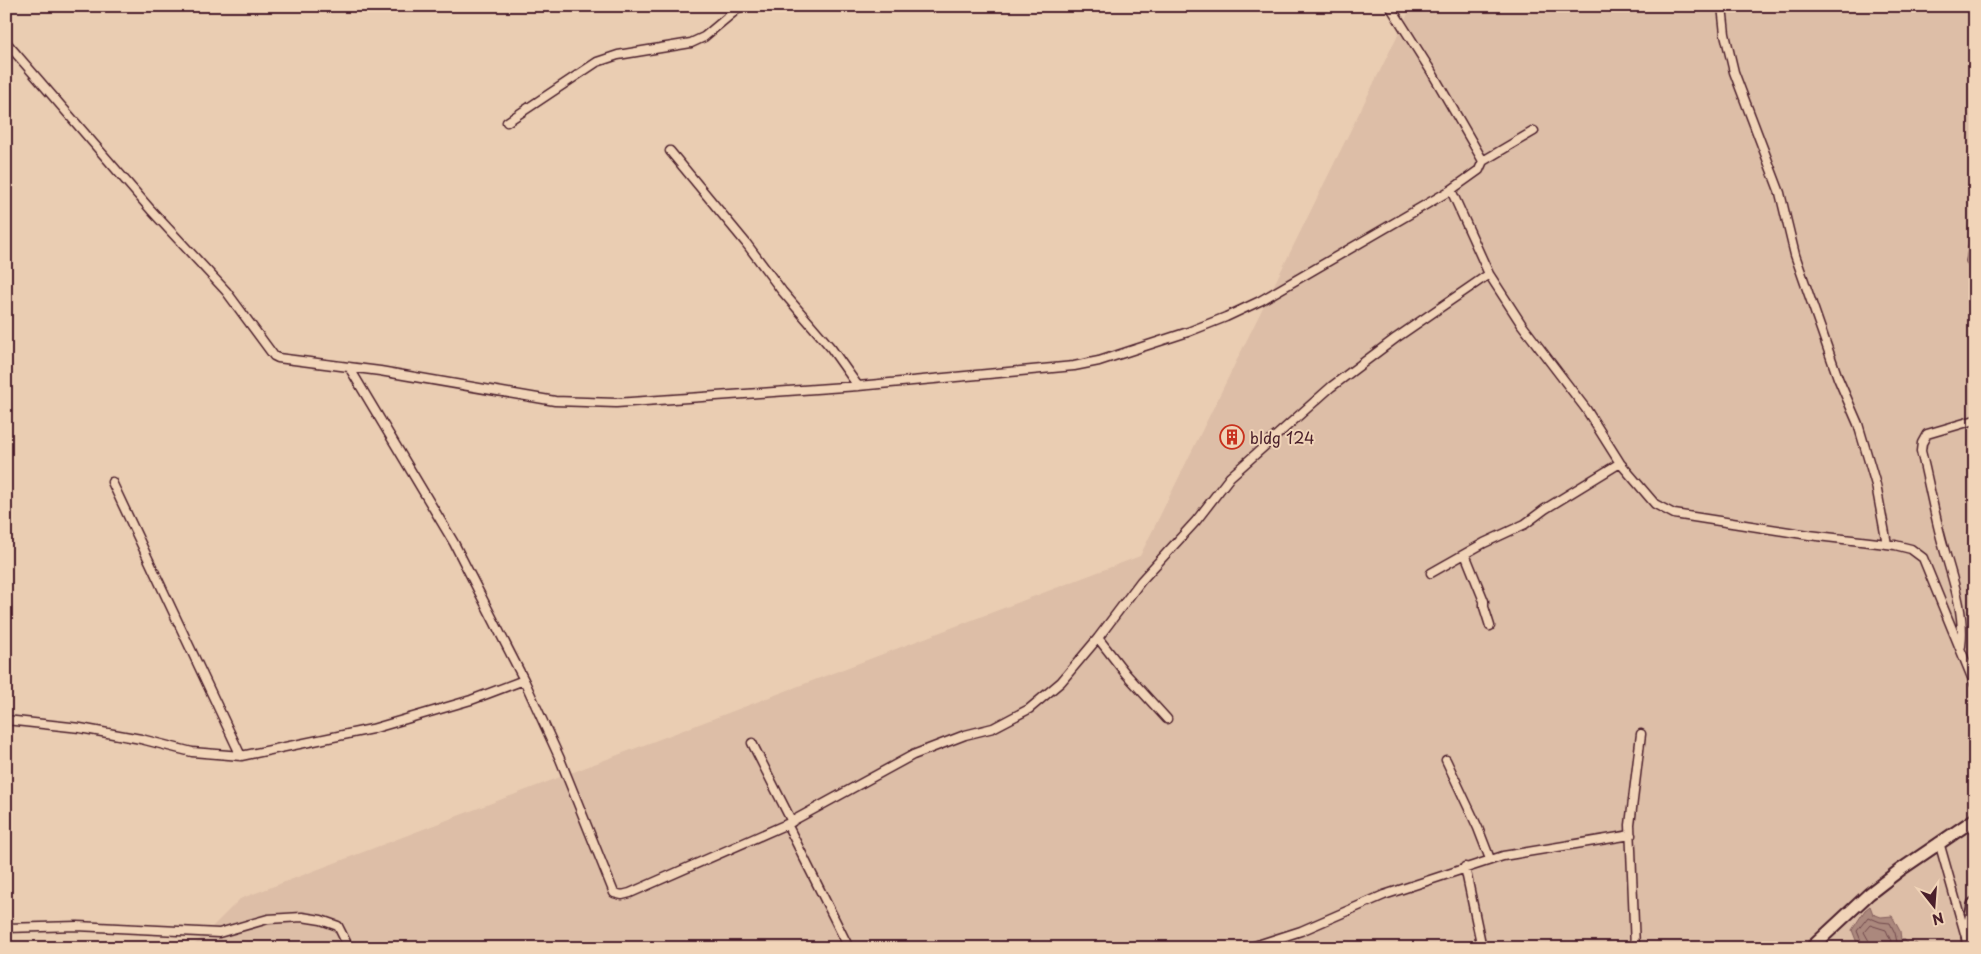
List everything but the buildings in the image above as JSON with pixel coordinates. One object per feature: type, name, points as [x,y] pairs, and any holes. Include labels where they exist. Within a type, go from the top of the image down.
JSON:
[{"type":"highway","points":[[1969,948],[1969,936],[1975,905]]},
{"type":"main road","points":[[1811,948],[1870,894],[1938,842],[1975,819]]},
{"type":"street","points":[[507,122],[597,62],[618,55],[691,43],[704,37],[741,6]]},
{"type":"street","points":[[1390,6],[1431,71],[1483,161]]},
{"type":"street","points":[[1722,6],[1725,34],[1734,72],[1780,193],[1795,255],[1838,378],[1858,424],[1876,485],[1887,544]]},
{"type":"street","points":[[6,42],[151,210],[213,276],[271,353],[278,358],[349,367],[555,401],[616,403],[858,386],[1074,366],[1099,361],[1226,317],[1260,301],[1451,190],[1479,170],[1483,161],[1534,131]]},
{"type":"street","points":[[670,151],[746,243],[782,291],[831,348],[858,386]]},
{"type":"street","points":[[1451,190],[1490,274],[1522,325],[1586,410],[1620,462],[1654,504],[1674,514],[1911,549],[1922,558],[1975,685]]},
{"type":"street","points":[[1975,234],[1971,261],[1975,270]]},
{"type":"street","points":[[349,367],[454,543],[524,680],[560,759],[614,893],[622,895],[789,823],[913,755],[965,735],[993,728],[1029,709],[1061,682],[1098,638],[1141,581],[1196,521],[1230,477],[1331,387],[1396,338],[1490,274]]},
{"type":"street","points":[[1960,648],[1963,632],[1958,605],[1939,532],[1922,452],[1922,443],[1927,434],[1975,420]]},
{"type":"street","points":[[1431,573],[1484,543],[1525,524],[1545,508],[1620,462]]},
{"type":"street","points":[[112,482],[241,756]]},
{"type":"street","points":[[1465,554],[1484,601],[1490,626]]},
{"type":"street","points":[[1098,638],[1126,674],[1167,718]]},
{"type":"street","points":[[6,720],[80,728],[141,739],[192,752],[241,756],[372,728],[471,700],[524,680]]},
{"type":"street","points":[[1635,948],[1630,825],[1641,734]]},
{"type":"street","points":[[752,743],[849,948]]},
{"type":"street","points":[[1446,760],[1478,828],[1490,859]]},
{"type":"street","points":[[1248,948],[1301,931],[1384,894],[1490,859],[1631,835]]},
{"type":"street","points":[[1938,842],[1969,948]]},
{"type":"street","points":[[1465,867],[1482,948]]},
{"type":"street","points":[[6,928],[77,926],[219,933],[268,919],[302,918],[321,920],[338,926],[349,948]]},
{"type":"shaded area","points":[[1412,6],[1975,6],[1975,948],[191,948],[240,899],[1140,556]]},
{"type":"water","points":[[1870,906],[1873,914],[1881,917],[1892,916],[1900,931],[1901,940],[1905,940],[1908,945],[1916,943],[1919,946],[1859,948],[1852,930],[1865,910]]},
{"type":"place","name":"bldg 124","points":[[1232,437]]}]
